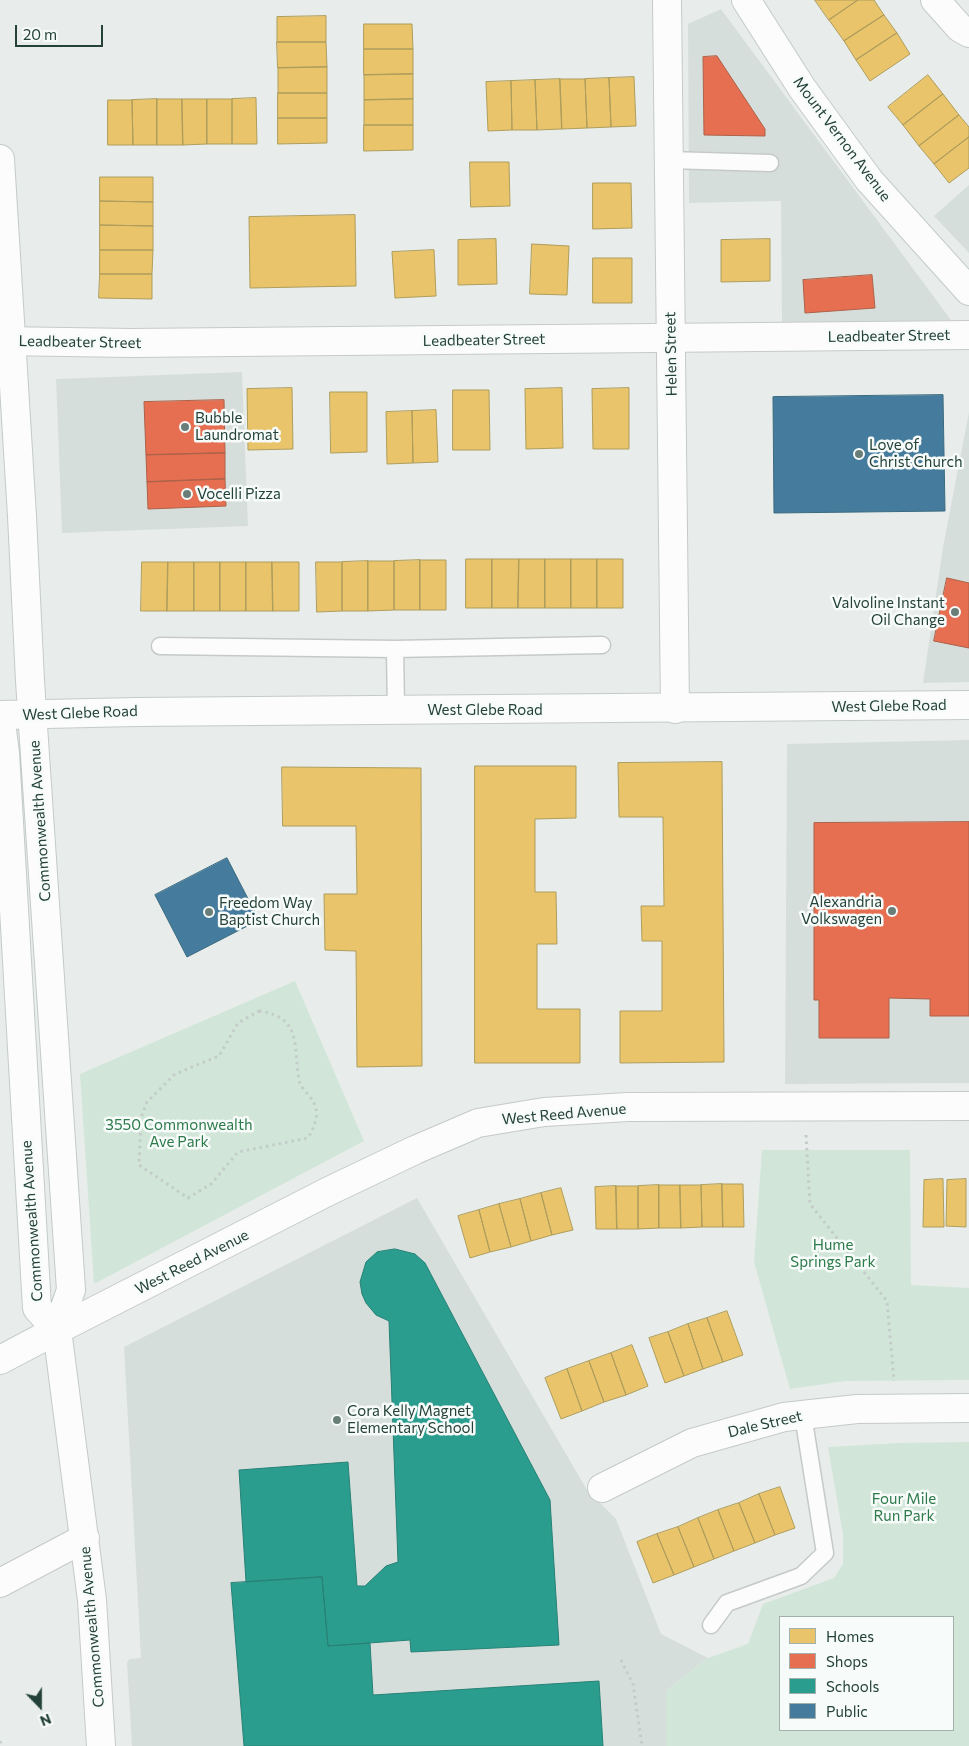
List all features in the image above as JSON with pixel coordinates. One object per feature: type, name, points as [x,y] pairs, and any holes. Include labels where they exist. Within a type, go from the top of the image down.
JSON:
[{"type":"street","name":"Helen Street","points":[[667,0],[675,709]]},
{"type":"street","name":"Mount Vernon Avenue","points":[[746,0],[802,88],[869,180],[969,291]]},
{"type":"street","points":[[935,0],[960,28],[969,33]]},
{"type":"street","name":"Commonwealth Avenue","points":[[0,159],[6,342],[71,1290],[57,1330],[92,1600],[101,1746]]},
{"type":"street","name":"Leadbeater Street","points":[[6,342],[131,343],[969,336]]},
{"type":"street","name":"West Glebe Road","points":[[0,715],[969,705]]},
{"type":"street","name":"Commonwealth Avenue","points":[[0,715],[5,753],[37,1308],[57,1330]]},
{"type":"street","name":"West Reed Avenue","points":[[0,1360],[328,1192],[415,1150],[478,1123],[544,1112],[628,1107],[969,1106]]},
{"type":"street","name":"Dale Street","points":[[602,1488],[692,1443],[784,1417],[857,1409],[969,1408]]},
{"type":"street","points":[[0,1583],[85,1538]]},
{"type":"lane","points":[[669,160],[770,163]]},
{"type":"lane","points":[[160,646],[395,649],[602,645]]},
{"type":"lane","points":[[395,649],[396,710]]},
{"type":"lane","points":[[711,1625],[727,1603],[801,1576],[825,1553],[803,1415]]},
{"type":"path","points":[[259,1011],[274,1013],[293,1030],[301,1086],[316,1104],[317,1121],[308,1138],[238,1152],[211,1184],[188,1198],[139,1164],[141,1118],[147,1102],[175,1074],[219,1056],[238,1023],[259,1011]]},
{"type":"path","points":[[804,1106],[810,1204],[887,1301],[898,1409]]},
{"type":"path","points":[[621,1660],[633,1684],[642,1746]]},
{"type":"path","points":[[0,1741],[1,1746]]},
{"type":"shaded area","points":[[721,9],[951,320],[782,324],[781,201],[689,203],[688,24]]},
{"type":"shaded area","points":[[969,185],[969,253],[934,216]]},
{"type":"shaded area","points":[[242,372],[248,526],[62,533],[56,379]]},
{"type":"shaded area","points":[[969,412],[969,682],[923,683],[943,547]]},
{"type":"shaded area","points":[[969,740],[969,1083],[785,1084],[787,744]]},
{"type":"shaded area","name":"Cora Kelly Magnet Elementary School","points":[[417,1198],[587,1490],[616,1519],[661,1634],[708,1658],[666,1691],[666,1746],[132,1746],[127,1663],[129,1659],[141,1658],[124,1347]]},
{"type":"green space","name":"3550 Commonwealth Ave Park","points":[[295,981],[364,1141],[94,1284],[80,1074]]},
{"type":"green space","name":"Hume Springs Park","points":[[762,1150],[910,1150],[911,1285],[969,1288],[969,1380],[845,1381],[790,1389],[754,1262]]},
{"type":"green space","name":"Four Mile Run Park","points":[[969,1442],[969,1746],[666,1746],[666,1691],[708,1658],[748,1644],[763,1604],[834,1578],[843,1564],[843,1535],[828,1447]]},
{"type":"building: Homes","points":[[815,0],[858,0],[829,20]]},
{"type":"building: Homes","points":[[858,0],[874,0],[884,15],[844,41],[829,20]]},
{"type":"building: Homes","points":[[884,15],[897,33],[856,60],[844,41]]},
{"type":"building: Homes","points":[[326,16],[326,42],[277,42],[277,17]]},
{"type":"building: Homes","points":[[364,24],[412,24],[413,49],[364,49]]},
{"type":"building: Homes","points":[[897,33],[910,54],[870,81],[856,60]]},
{"type":"building: Homes","points":[[277,42],[326,42],[327,67],[278,68]]},
{"type":"building: Homes","points":[[364,49],[413,49],[413,74],[364,75]]},
{"type":"building: Homes","points":[[327,67],[327,93],[278,93],[278,68]]},
{"type":"building: Homes","points":[[413,74],[413,99],[364,100],[364,75]]},
{"type":"building: Homes","points":[[928,75],[943,94],[903,125],[888,107]]},
{"type":"building: Homes","points":[[634,77],[636,126],[611,127],[609,78]]},
{"type":"building: Homes","points":[[609,78],[611,127],[587,128],[585,79]]},
{"type":"building: Homes","points":[[560,79],[562,129],[537,130],[535,80]]},
{"type":"building: Homes","points":[[560,79],[585,79],[587,128],[562,129]]},
{"type":"building: Homes","points":[[535,80],[537,130],[512,130],[511,81]]},
{"type":"building: Homes","points":[[511,81],[512,130],[488,131],[486,82]]},
{"type":"building: Homes","points":[[278,93],[327,93],[327,118],[278,118]]},
{"type":"building: Homes","points":[[943,94],[959,115],[919,146],[903,125]]},
{"type":"building: Homes","points":[[256,98],[257,144],[232,144],[232,99]]},
{"type":"building: Homes","points":[[157,99],[157,145],[133,145],[132,100]]},
{"type":"building: Homes","points":[[157,99],[182,99],[183,145],[157,145]]},
{"type":"building: Homes","points":[[182,99],[207,99],[207,144],[183,145]]},
{"type":"building: Homes","points":[[207,99],[232,99],[232,144],[207,144]]},
{"type":"building: Homes","points":[[413,99],[413,125],[364,125],[364,100]]},
{"type":"building: Homes","points":[[108,100],[132,100],[133,145],[108,145]]},
{"type":"building: Homes","points":[[959,115],[969,127],[969,137],[934,164],[919,146]]},
{"type":"building: Homes","points":[[278,118],[327,118],[327,143],[278,144]]},
{"type":"building: Homes","points":[[364,125],[413,125],[413,150],[364,151]]},
{"type":"building: Homes","points":[[969,137],[969,168],[949,183],[934,164]]},
{"type":"building: Homes","points":[[470,162],[509,162],[510,206],[471,207]]},
{"type":"building: Homes","points":[[100,177],[153,177],[153,202],[100,201]]},
{"type":"building: Homes","points":[[593,183],[631,183],[632,228],[593,229]]},
{"type":"building: Homes","points":[[100,201],[153,202],[153,226],[100,225]]},
{"type":"building: Homes","points":[[355,215],[356,286],[250,288],[249,217]]},
{"type":"building: Homes","points":[[100,225],[153,226],[153,250],[100,250]]},
{"type":"building: Homes","points":[[496,239],[497,284],[458,285],[458,240]]},
{"type":"building: Homes","points":[[770,239],[770,281],[721,282],[721,240]]},
{"type":"building: Homes","points":[[532,244],[569,246],[567,295],[530,294]]},
{"type":"building: Homes","points":[[100,250],[153,250],[152,274],[100,274]]},
{"type":"building: Homes","points":[[434,250],[436,296],[395,298],[392,252]]},
{"type":"building: Homes","points":[[593,258],[632,258],[632,303],[593,303]]},
{"type":"building: Homes","points":[[100,274],[152,274],[152,299],[99,298]]},
{"type":"building: Homes","points":[[292,388],[293,449],[248,450],[247,389]]},
{"type":"building: Homes","points":[[562,388],[563,448],[526,449],[525,389]]},
{"type":"building: Homes","points":[[629,388],[629,449],[593,449],[592,389]]},
{"type":"building: Homes","points":[[453,390],[489,390],[490,450],[453,450]]},
{"type":"building: Homes","points":[[330,392],[367,392],[367,452],[331,453]]},
{"type":"building: Homes","points":[[436,410],[438,462],[413,463],[412,411]]},
{"type":"building: Homes","points":[[412,411],[413,463],[387,464],[386,412]]},
{"type":"building: Homes","points":[[466,559],[492,559],[492,608],[466,608]]},
{"type":"building: Homes","points":[[492,559],[519,559],[518,608],[492,608]]},
{"type":"building: Homes","points":[[519,559],[545,559],[545,608],[518,608]]},
{"type":"building: Homes","points":[[545,559],[571,559],[571,608],[545,608]]},
{"type":"building: Homes","points":[[571,559],[597,559],[597,608],[571,608]]},
{"type":"building: Homes","points":[[597,559],[623,559],[623,608],[597,608]]},
{"type":"building: Homes","points":[[420,560],[446,560],[446,610],[420,610]]},
{"type":"building: Homes","points":[[420,560],[420,610],[394,610],[394,561]]},
{"type":"building: Homes","points":[[368,561],[394,561],[394,610],[368,611]]},
{"type":"building: Homes","points":[[368,561],[368,611],[342,611],[342,562]]},
{"type":"building: Homes","points":[[142,562],[168,562],[167,611],[141,611]]},
{"type":"building: Homes","points":[[168,562],[194,562],[194,611],[167,611]]},
{"type":"building: Homes","points":[[194,562],[220,562],[220,611],[194,611]]},
{"type":"building: Homes","points":[[220,562],[246,562],[246,611],[220,611]]},
{"type":"building: Homes","points":[[246,562],[272,562],[273,611],[246,611]]},
{"type":"building: Homes","points":[[272,562],[299,562],[299,611],[273,611]]},
{"type":"building: Homes","points":[[316,562],[342,562],[342,611],[317,612]]},
{"type":"building: Homes","points":[[722,762],[724,1062],[620,1063],[620,1011],[662,1011],[662,941],[642,941],[641,906],[664,906],[663,817],[619,817],[618,763]]},
{"type":"building: Homes","points":[[475,766],[576,766],[576,818],[535,819],[535,892],[556,892],[557,944],[537,944],[537,1009],[580,1009],[580,1063],[475,1063]]},
{"type":"building: Homes","points":[[282,767],[421,768],[422,1066],[357,1067],[356,951],[325,950],[324,894],[357,894],[356,826],[283,826]]},
{"type":"building: Homes","points":[[943,1179],[944,1227],[923,1227],[924,1180]]},
{"type":"building: Homes","points":[[966,1179],[966,1227],[946,1226],[947,1180]]},
{"type":"building: Homes","points":[[722,1184],[743,1184],[744,1227],[723,1227]]},
{"type":"building: Homes","points":[[722,1184],[723,1227],[702,1227],[701,1185]]},
{"type":"building: Homes","points":[[659,1185],[680,1185],[681,1228],[659,1228]]},
{"type":"building: Homes","points":[[659,1185],[659,1228],[638,1229],[638,1186]]},
{"type":"building: Homes","points":[[680,1185],[701,1185],[702,1227],[681,1228]]},
{"type":"building: Homes","points":[[616,1186],[617,1229],[596,1229],[595,1187]]},
{"type":"building: Homes","points":[[616,1186],[638,1186],[638,1229],[617,1229]]},
{"type":"building: Homes","points":[[561,1188],[573,1230],[552,1235],[541,1193]]},
{"type":"building: Homes","points":[[541,1193],[552,1235],[531,1241],[520,1199]]},
{"type":"building: Homes","points":[[520,1199],[531,1241],[511,1247],[499,1204]]},
{"type":"building: Homes","points":[[499,1204],[511,1247],[490,1252],[479,1210]]},
{"type":"building: Homes","points":[[479,1210],[490,1252],[470,1258],[458,1216]]},
{"type":"building: Homes","points":[[727,1311],[743,1355],[723,1362],[707,1318]]},
{"type":"building: Homes","points":[[707,1318],[723,1362],[703,1369],[688,1324]]},
{"type":"building: Homes","points":[[688,1324],[703,1369],[684,1376],[668,1332]]},
{"type":"building: Homes","points":[[668,1332],[684,1376],[665,1383],[649,1338]]},
{"type":"building: Homes","points":[[632,1345],[648,1386],[626,1395],[611,1353]]},
{"type":"building: Homes","points":[[611,1353],[626,1395],[604,1402],[589,1361]]},
{"type":"building: Homes","points":[[589,1361],[604,1402],[582,1411],[567,1369]]},
{"type":"building: Homes","points":[[567,1369],[582,1411],[561,1419],[545,1378]]},
{"type":"building: Homes","points":[[780,1487],[795,1528],[775,1535],[759,1494]]},
{"type":"building: Homes","points":[[759,1494],[775,1535],[755,1543],[739,1503]]},
{"type":"building: Homes","points":[[739,1503],[755,1543],[734,1551],[718,1510]]},
{"type":"building: Homes","points":[[718,1510],[734,1551],[714,1559],[698,1518]]},
{"type":"building: Homes","points":[[698,1518],[714,1559],[694,1567],[678,1527]]},
{"type":"building: Homes","points":[[678,1527],[694,1567],[674,1575],[657,1534]]},
{"type":"building: Homes","points":[[657,1534],[674,1575],[653,1583],[637,1542]]},
{"type":"building: Shops","points":[[717,56],[765,129],[765,136],[704,135],[703,57]]},
{"type":"building: Shops","points":[[872,275],[875,308],[805,313],[803,280]]},
{"type":"building: Shops","name":"Bubble Laundromat","points":[[224,400],[225,453],[146,455],[144,402]]},
{"type":"building: Shops","points":[[225,453],[225,479],[147,482],[146,455]]},
{"type":"building: Shops","name":"Vocelli Pizza","points":[[225,479],[226,506],[148,509],[147,482]]},
{"type":"building: Shops","name":"Valvoline Instant Oil Change","points":[[947,578],[969,583],[969,648],[934,641]]},
{"type":"building: Shops","name":"Alexandria Volkswagen","points":[[969,822],[969,1016],[930,1016],[930,999],[889,998],[889,1038],[819,1038],[819,1000],[814,1000],[814,823]]},
{"type":"building: Schools","points":[[395,1249],[415,1254],[425,1263],[550,1500],[559,1645],[411,1652],[410,1640],[328,1646],[322,1577],[246,1582],[239,1470],[348,1462],[357,1586],[365,1586],[386,1566],[398,1562],[389,1321],[376,1315],[366,1303],[360,1282],[366,1262],[377,1252]]},
{"type":"building: Schools","points":[[322,1577],[328,1646],[370,1643],[373,1695],[599,1681],[603,1746],[244,1746],[231,1583]]},
{"type":"building: Public","name":"Love of Christ Church","points":[[943,395],[945,511],[774,513],[773,397]]},
{"type":"building: Public","name":"Freedom Way Baptist Church","points":[[227,858],[259,920],[187,957],[155,895]]},
{"type":"place","name":"Bubble Laundromat","points":[[185,427]]},
{"type":"place","name":"Love of Christ Church","points":[[859,454]]},
{"type":"place","name":"Vocelli Pizza","points":[[187,494]]},
{"type":"place","name":"Valvoline Instant Oil Change","points":[[955,612]]},
{"type":"place","name":"Alexandria Volkswagen","points":[[892,911]]},
{"type":"place","name":"Freedom Way Baptist Church","points":[[209,912]]},
{"type":"place","name":"Cora Kelly Magnet Elementary School","points":[[337,1420]]}]
